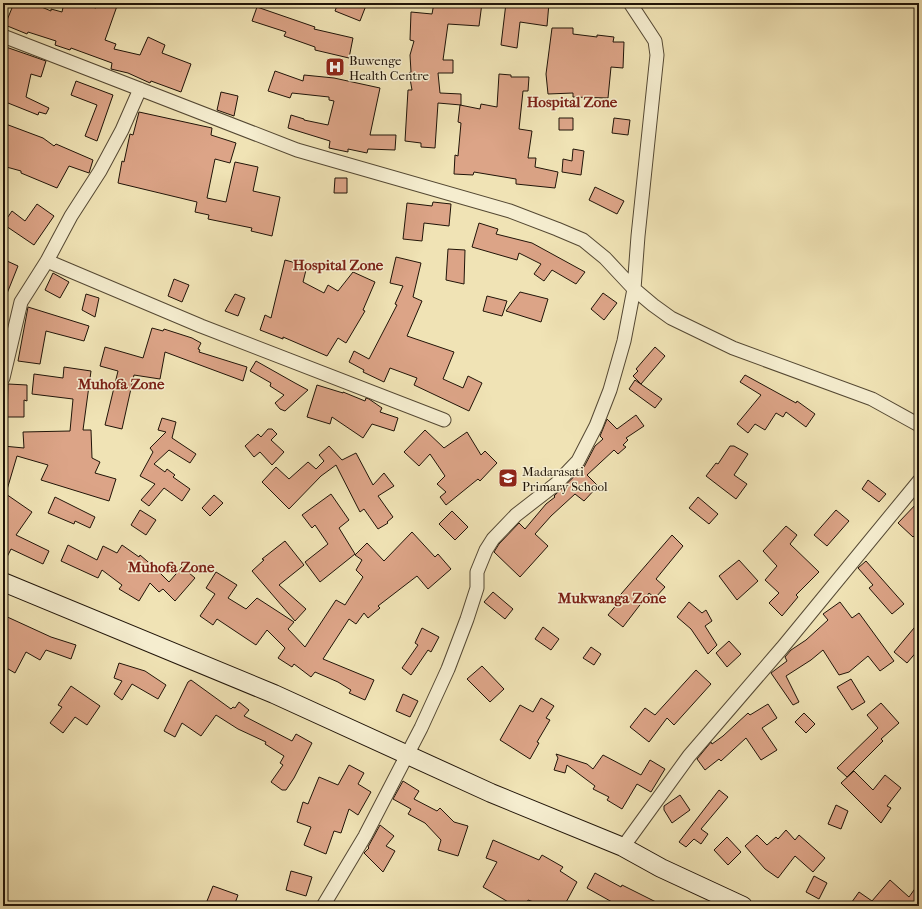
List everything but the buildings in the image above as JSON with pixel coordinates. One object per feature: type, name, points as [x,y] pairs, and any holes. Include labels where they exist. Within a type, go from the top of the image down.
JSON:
[{"type":"main road","points":[[3,582],[274,694],[491,793],[624,847],[662,868],[743,906]]},
{"type":"street","points":[[323,906],[365,836],[421,728],[453,654],[477,588],[477,572],[486,550],[516,515],[556,484],[578,461],[596,426],[610,390],[624,341],[634,289],[638,236],[657,56],[655,41],[630,3]]},
{"type":"street","points":[[3,36],[297,150],[510,211],[557,228],[588,245],[605,258],[634,289],[672,318],[733,348],[872,400],[919,424]]},
{"type":"street","points":[[3,378],[21,302],[100,171],[122,130],[140,89]]},
{"type":"street","points":[[47,261],[201,326],[444,420]]},
{"type":"street","points":[[624,847],[689,756],[782,648],[919,480]]},
{"type":"place","name":"Buwenge Health Centre","points":[[335,67]]},
{"type":"place","name":"Madarasati Primary School","points":[[508,478]]},
{"type":"district","name":"Hospital Zone","points":[[572,102]]},
{"type":"district","name":"Hospital Zone","points":[[338,265]]},
{"type":"district","name":"Muhofa Zone","points":[[121,384]]},
{"type":"district","name":"Muhofa Zone","points":[[171,567]]},
{"type":"district","name":"Mukwanga Zone","points":[[612,598]]}]
